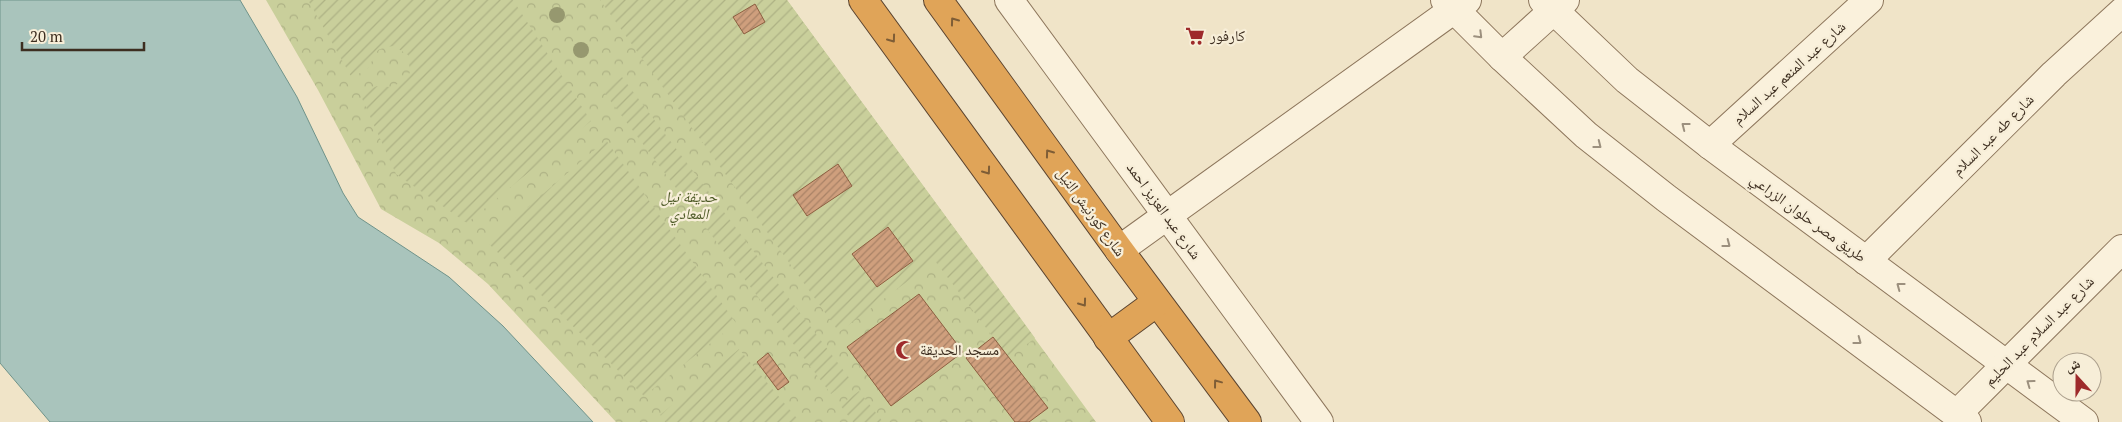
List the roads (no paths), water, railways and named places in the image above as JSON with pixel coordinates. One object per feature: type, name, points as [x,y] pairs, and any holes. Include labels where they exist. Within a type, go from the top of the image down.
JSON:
[{"type":"highway","points":[[863,0],[1170,422]]},
{"type":"highway","name":"شارع كورنيش النيل","points":[[938,0],[1118,250],[1246,422]]},
{"type":"highway","points":[[1108,338],[1157,302]]},
{"type":"street","name":"شارع عبد العزيز احمد","points":[[1009,0],[1319,422]]},
{"type":"street","name":"شارع عبد المنعم عبد السلام","points":[[1710,146],[1869,0]]},
{"type":"street","points":[[1118,250],[1455,3],[1502,58],[1586,135],[1622,164],[1962,418]]},
{"type":"street","points":[[1502,58],[1554,4]]},
{"type":"street","name":"طريق مصر حلوان الزراعي","points":[[1554,4],[1628,80],[1710,146],[2084,422]]},
{"type":"street","name":"شارع طه عبد السلام","points":[[1866,260],[2054,74],[2122,12]]},
{"type":"street","name":"شارع عبد السلام عبد الحليم","points":[[1962,418],[2005,365],[2122,249]]},
{"type":"water","points":[[0,0],[240,0],[297,97],[343,193],[358,217],[449,277],[503,326],[593,422],[50,422],[0,363]]},
{"type":"place","name":"كارفور","points":[[1195,36]]},
{"type":"place","name":"مسجد الحديقة","points":[[905,350]]},
{"type":"park label","name":"حديقة نيل المعادي","points":[[689,206]]}]
